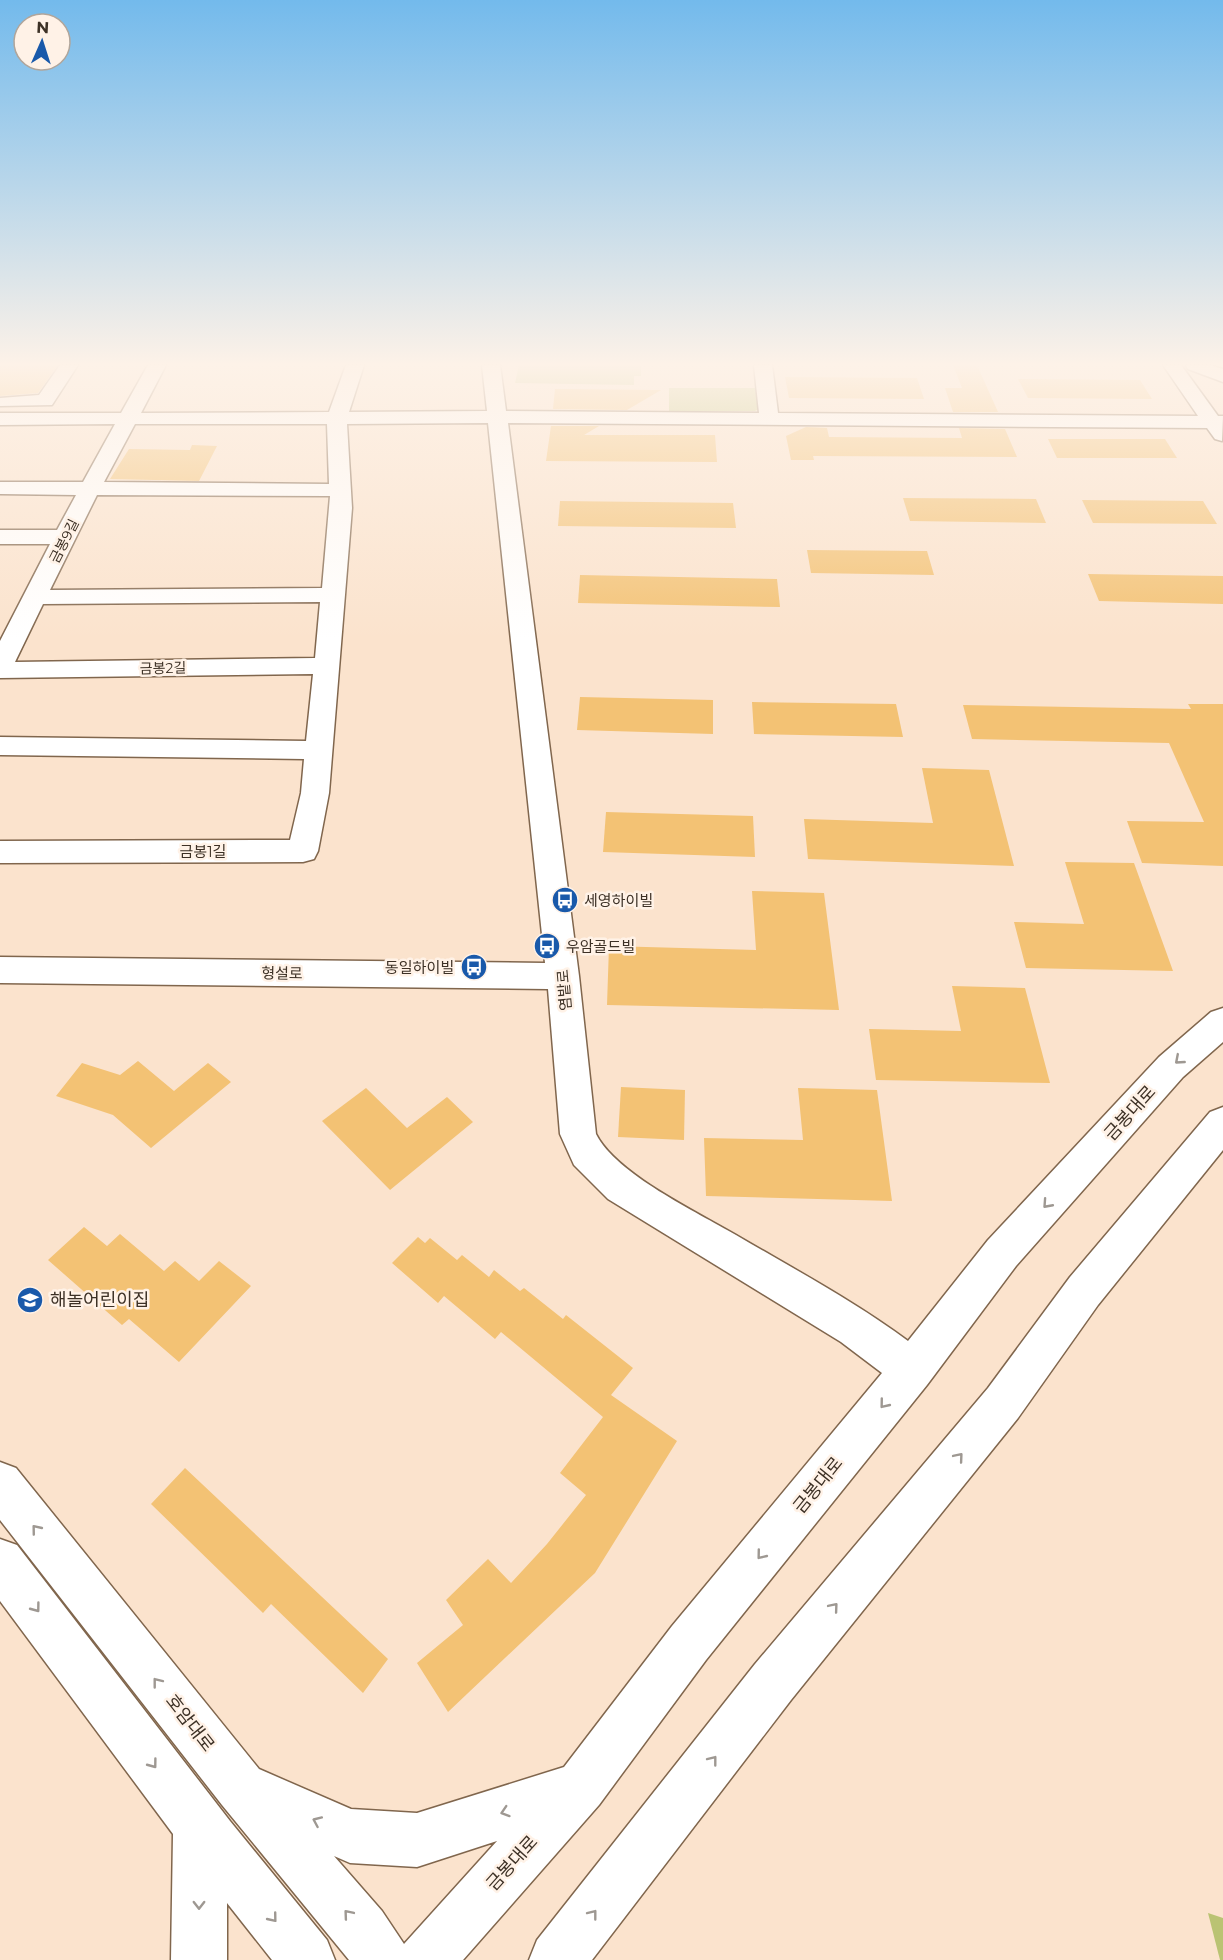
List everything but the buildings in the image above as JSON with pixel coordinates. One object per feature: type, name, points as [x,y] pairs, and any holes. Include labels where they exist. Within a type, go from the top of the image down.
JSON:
[{"type":"street","name":"금봉9길","points":[[0,668],[108,456]]},
{"type":"street","name":"금봉1길","points":[[0,852],[303,851],[315,793],[334,595],[340,520],[339,456]]},
{"type":"street","name":"염밭로","points":[[503,456],[563,976],[578,1134],[587,1153],[621,1187],[856,1328],[912,1370]]},
{"type":"street","points":[[0,488],[340,490]]},
{"type":"street","points":[[0,537],[66,537]]},
{"type":"street","points":[[35,597],[334,595]]},
{"type":"street","name":"금봉2길","points":[[0,668],[327,666]]},
{"type":"street","points":[[0,746],[319,750]]},
{"type":"street","name":"형설로","points":[[0,970],[563,976]]},
{"type":"street","name":"금봉대로","points":[[426,1960],[580,1787],[689,1643],[912,1370],[1002,1253],[1171,1067],[1223,1022]]},
{"type":"street","points":[[557,1960],[773,1682],[1003,1403],[1084,1291],[1223,1123]]},
{"type":"street","name":"호암대로","points":[[0,1484],[240,1787],[362,1931],[383,1960]]},
{"type":"street","points":[[0,1562],[306,1960]]},
{"type":"street","points":[[240,1787],[350,1836],[417,1840],[580,1787]]},
{"type":"street","points":[[199,1960],[200,1825]]},
{"type":"green space","points":[[1208,1913],[1223,1918],[1223,1960],[1220,1960]]},
{"type":"place","name":"세영하이빌","points":[[565,900]]},
{"type":"place","name":"우암골드빌","points":[[547,946]]},
{"type":"place","name":"동일하이빌","points":[[474,967]]},
{"type":"place","name":"해놀어린이집","points":[[30,1300]]}]
